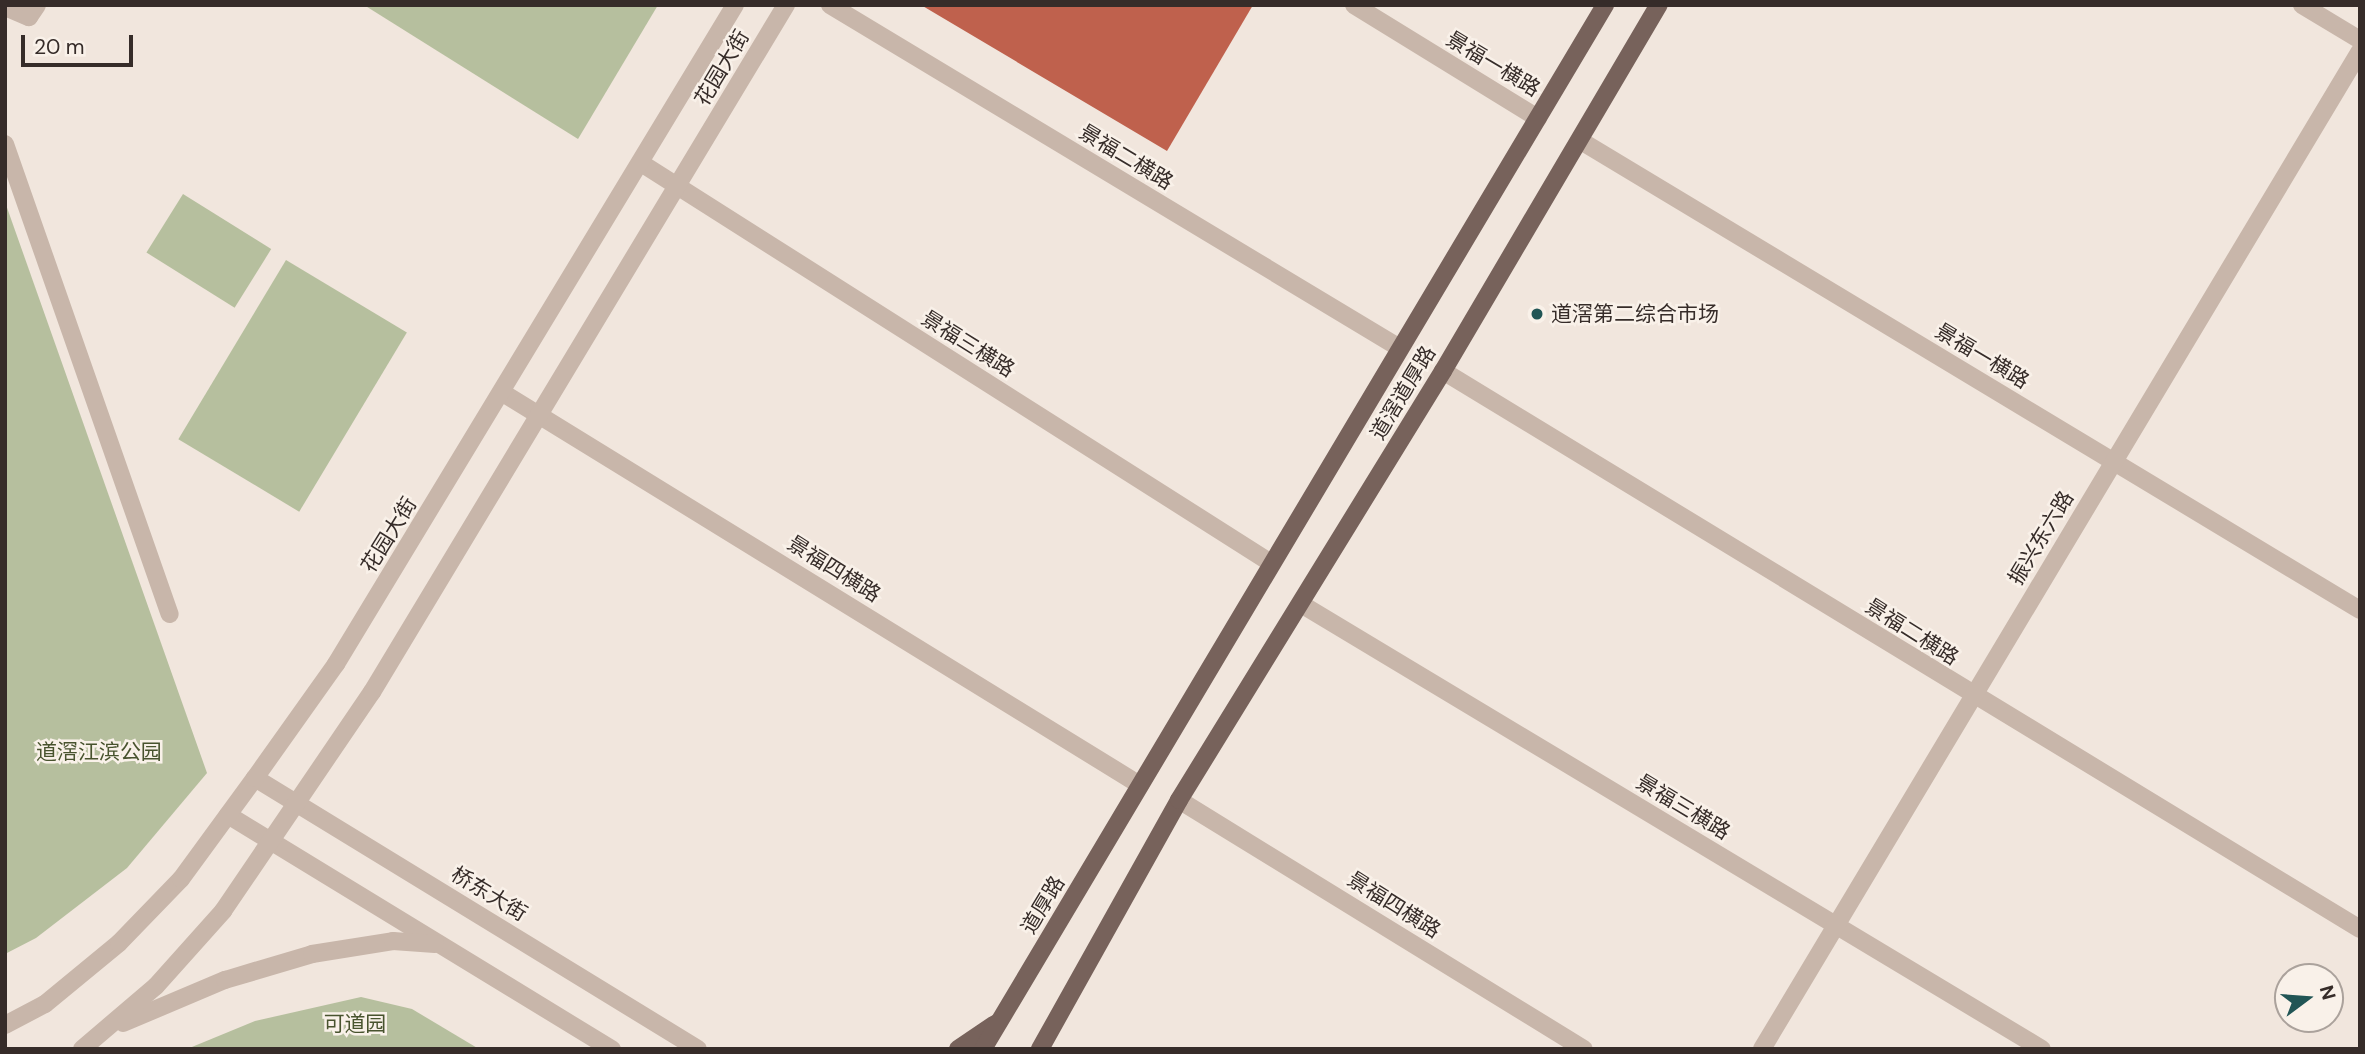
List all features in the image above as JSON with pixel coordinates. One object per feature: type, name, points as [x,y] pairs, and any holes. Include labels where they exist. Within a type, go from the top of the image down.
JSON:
[{"type":"main road","name":"道滘道厚路","points":[[1140,785],[1398,347],[1605,5]]},
{"type":"main road","name":"道滘道厚路","points":[[1179,800],[1443,371],[1659,5]]},
{"type":"main road","name":"道厚路","points":[[984,1049],[1140,785]]},
{"type":"main road","points":[[1040,1049],[1179,800]]},
{"type":"main road","points":[[958,1049],[1001,1021]]},
{"type":"street","points":[[5,7],[29,17],[37,5]]},
{"type":"street","name":"花园大街","points":[[5,1025],[45,1004],[118,943],[181,879],[256,778],[336,664],[503,393],[735,5]]},
{"type":"street","name":"花园大街","points":[[82,1049],[156,986],[215,921],[297,804],[372,692],[786,5]]},
{"type":"street","name":"景福二横路","points":[[830,5],[1398,347]]},
{"type":"street","name":"景福一横路","points":[[1354,5],[1538,118]]},
{"type":"street","points":[[2302,5],[2360,40]]},
{"type":"street","name":"振兴东六路","points":[[1762,1049],[2360,51]]},
{"type":"street","name":"景福一横路","points":[[1581,141],[2360,610]]},
{"type":"street","points":[[5,144],[170,614]]},
{"type":"street","name":"景福三横路","points":[[640,163],[1271,563]]},
{"type":"street","name":"景福二横路","points":[[1443,371],[1973,696],[2360,929]]},
{"type":"street","name":"景福四横路","points":[[503,393],[1140,785]]},
{"type":"street","name":"景福三横路","points":[[1301,604],[2042,1049]]},
{"type":"street","name":"桥东大街","points":[[256,778],[698,1049]]},
{"type":"street","name":"景福四横路","points":[[1179,800],[1584,1049]]},
{"type":"street","points":[[228,815],[612,1049]]},
{"type":"street","points":[[101,1033],[176,998],[281,962],[366,944],[439,944]]},
{"type":"green space","points":[[364,5],[658,5],[578,139]]},
{"type":"green space","points":[[183,194],[271,249],[235,308],[146,253]]},
{"type":"green space","name":"道滘江滨公园","points":[[5,202],[207,773],[127,868],[36,938],[5,954]]},
{"type":"green space","points":[[286,260],[407,333],[299,512],[178,439]]},
{"type":"green space","name":"可道园","points":[[361,997],[412,1009],[479,1049],[187,1049],[255,1021]]},
{"type":"building","points":[[921,5],[1253,5],[1167,151]]},
{"type":"place","name":"道滘第二综合市场","points":[[1537,314]]}]
